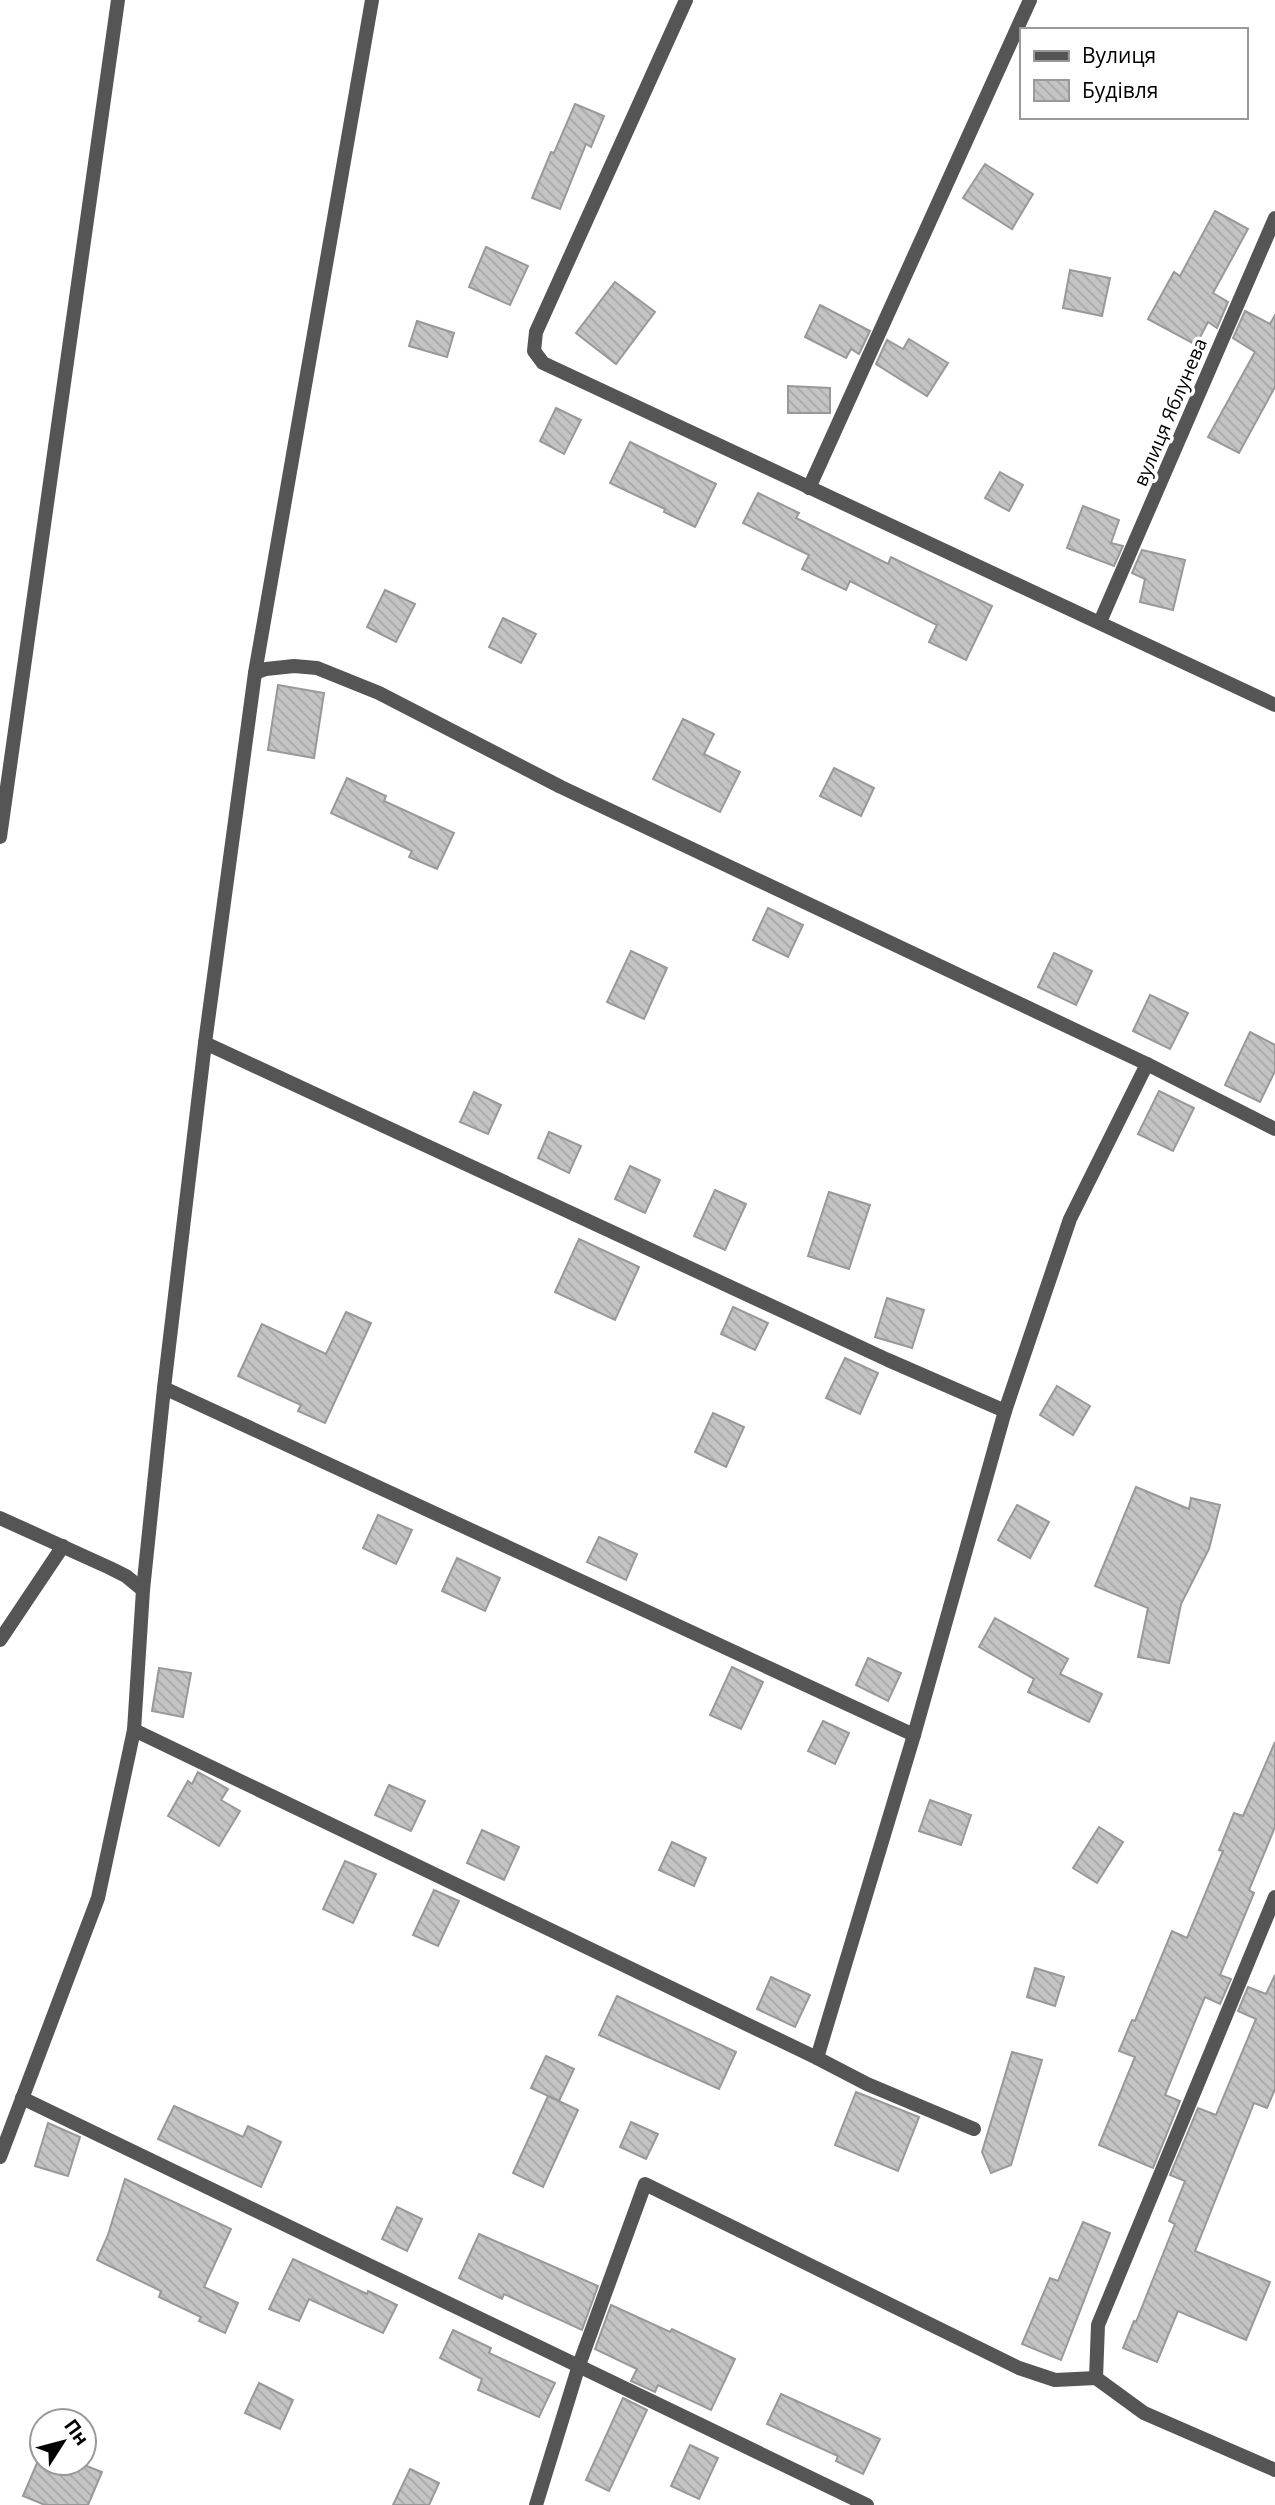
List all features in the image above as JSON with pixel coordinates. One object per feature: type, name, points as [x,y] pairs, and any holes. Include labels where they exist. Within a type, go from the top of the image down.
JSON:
[{"type":"street","points":[[0,836],[118,0]]},
{"type":"street","points":[[0,2157],[98,1898],[134,1730],[143,1590],[164,1388],[205,1043],[255,673],[372,0]]},
{"type":"street","points":[[686,0],[536,332],[534,351],[543,363],[1275,705]]},
{"type":"street","points":[[809,488],[1030,0]]},
{"type":"street","name":"вулиця Яблунева","points":[[1100,622],[1275,218]]},
{"type":"street","points":[[255,673],[294,666],[317,668],[354,682],[561,787],[1147,1064],[1275,1129]]},
{"type":"street","points":[[205,1043],[888,1360],[1005,1410]]},
{"type":"street","points":[[817,2058],[914,1735],[1005,1410],[1070,1219],[1147,1064]]},
{"type":"street","points":[[164,1388],[914,1735]]},
{"type":"street","points":[[0,1518],[126,1576],[143,1590]]},
{"type":"street","points":[[0,1640],[64,1546]]},
{"type":"street","points":[[134,1730],[867,2084],[974,2129]]},
{"type":"street","points":[[1096,2378],[1097,2325],[1275,1896]]},
{"type":"street","points":[[22,2098],[867,2505]]},
{"type":"street","points":[[537,2505],[579,2365],[645,2184],[1019,2368],[1055,2380],[1096,2378],[1144,2413],[1275,2470]]},
{"type":"building","points":[[575,104],[604,116],[591,147],[586,144],[560,209],[532,198]]},
{"type":"building","points":[[985,164],[1033,194],[1012,229],[963,198]]},
{"type":"building","points":[[1215,211],[1248,229],[1213,293],[1228,302],[1217,328],[1208,322],[1196,345],[1148,319],[1174,272],[1180,276]]},
{"type":"building","points":[[486,247],[528,266],[510,305],[469,287]]},
{"type":"building","points":[[1070,270],[1110,278],[1102,316],[1063,308]]},
{"type":"building","points":[[615,282],[655,312],[616,364],[576,333]]},
{"type":"building","points":[[820,305],[870,331],[859,354],[851,349],[846,358],[805,337]]},
{"type":"building","points":[[1245,311],[1270,324],[1275,315],[1275,387],[1239,453],[1208,437],[1255,352],[1233,338]]},
{"type":"building","points":[[417,321],[454,333],[447,357],[409,346]]},
{"type":"building","points":[[909,339],[948,363],[927,396],[876,364],[887,340],[903,349]]},
{"type":"building","points":[[788,386],[830,388],[830,413],[788,413]]},
{"type":"building","points":[[556,408],[581,420],[564,454],[540,441]]},
{"type":"building","points":[[630,442],[716,484],[695,527],[664,512],[665,509],[610,483]]},
{"type":"building","points":[[1000,472],[1023,485],[1009,511],[985,498]]},
{"type":"building","points":[[758,493],[799,513],[796,518],[888,564],[891,557],[992,606],[966,660],[929,642],[937,625],[850,581],[846,590],[802,569],[809,555],[743,523]]},
{"type":"building","points":[[1083,506],[1119,520],[1111,543],[1123,546],[1114,566],[1067,548]]},
{"type":"building","points":[[1142,550],[1185,560],[1173,610],[1140,602],[1145,579],[1132,573]]},
{"type":"building","points":[[385,590],[415,604],[396,642],[367,627]]},
{"type":"building","points":[[503,618],[536,634],[521,663],[489,647]]},
{"type":"building","points":[[278,685],[324,693],[314,758],[268,750]]},
{"type":"building","points":[[683,719],[714,734],[704,754],[740,772],[720,812],[653,779]]},
{"type":"building","points":[[834,768],[874,788],[861,816],[820,796]]},
{"type":"building","points":[[347,778],[386,796],[384,801],[454,833],[437,869],[409,857],[412,851],[331,813]]},
{"type":"building","points":[[768,908],[803,925],[788,957],[753,940]]},
{"type":"building","points":[[631,951],[667,968],[644,1019],[607,1002]]},
{"type":"building","points":[[1054,953],[1092,971],[1076,1005],[1038,987]]},
{"type":"building","points":[[1150,995],[1188,1013],[1170,1049],[1133,1031]]},
{"type":"building","points":[[1250,1032],[1275,1045],[1275,1071],[1260,1102],[1225,1085]]},
{"type":"building","points":[[1159,1091],[1194,1108],[1173,1151],[1138,1134]]},
{"type":"building","points":[[474,1092],[501,1105],[488,1134],[460,1122]]},
{"type":"building","points":[[549,1132],[581,1146],[569,1173],[538,1158]]},
{"type":"building","points":[[630,1166],[660,1180],[645,1213],[615,1199]]},
{"type":"building","points":[[715,1190],[746,1204],[725,1250],[694,1236]]},
{"type":"building","points":[[829,1192],[870,1205],[849,1269],[808,1256]]},
{"type":"building","points":[[579,1239],[639,1267],[615,1320],[555,1292]]},
{"type":"building","points":[[887,1298],[924,1310],[912,1348],[875,1337]]},
{"type":"building","points":[[733,1307],[768,1323],[755,1350],[721,1334]]},
{"type":"building","points":[[346,1312],[371,1323],[325,1423],[298,1411],[301,1405],[238,1376],[262,1324],[326,1354]]},
{"type":"building","points":[[845,1358],[878,1373],[860,1414],[826,1398]]},
{"type":"building","points":[[1057,1386],[1090,1406],[1073,1435],[1040,1415]]},
{"type":"building","points":[[713,1413],[744,1427],[726,1467],[695,1452]]},
{"type":"building","points":[[1136,1487],[1189,1509],[1191,1498],[1220,1505],[1209,1549],[1181,1604],[1169,1663],[1138,1657],[1148,1608],[1095,1586]]},
{"type":"building","points":[[1017,1505],[1049,1522],[1030,1558],[998,1540]]},
{"type":"building","points":[[378,1515],[412,1530],[396,1564],[363,1548]]},
{"type":"building","points":[[599,1537],[637,1554],[626,1580],[587,1562]]},
{"type":"building","points":[[457,1558],[500,1578],[485,1611],[442,1591]]},
{"type":"building","points":[[995,1618],[1068,1659],[1060,1674],[1102,1694],[1089,1722],[1028,1692],[1034,1679],[979,1647]]},
{"type":"building","points":[[868,1658],[901,1673],[888,1701],[856,1685]]},
{"type":"building","points":[[732,1667],[763,1682],[741,1729],[710,1715]]},
{"type":"building","points":[[159,1668],[191,1673],[183,1717],[152,1711]]},
{"type":"building","points":[[823,1721],[849,1733],[835,1764],[808,1751]]},
{"type":"building","points":[[1275,1742],[1275,1827],[1249,1890],[1254,1893],[1220,1975],[1231,1979],[1220,2004],[1205,1997],[1165,2095],[1180,2101],[1153,2168],[1099,2145],[1135,2057],[1119,2051],[1132,2020],[1135,2021],[1172,1931],[1187,1938],[1223,1851],[1219,1850],[1234,1813],[1243,1816]]},
{"type":"building","points":[[198,1772],[228,1789],[221,1800],[240,1811],[219,1846],[168,1816],[188,1781],[192,1784]]},
{"type":"building","points":[[389,1785],[425,1801],[411,1831],[375,1815]]},
{"type":"building","points":[[930,1800],[971,1815],[961,1845],[919,1831]]},
{"type":"building","points":[[1099,1827],[1123,1842],[1097,1883],[1073,1868]]},
{"type":"building","points":[[482,1830],[519,1847],[504,1880],[467,1863]]},
{"type":"building","points":[[672,1842],[706,1858],[694,1886],[659,1870]]},
{"type":"building","points":[[345,1861],[376,1874],[353,1923],[323,1909]]},
{"type":"building","points":[[434,1890],[459,1901],[438,1946],[413,1935]]},
{"type":"building","points":[[1035,1968],[1064,1977],[1055,2006],[1027,1997]]},
{"type":"building","points":[[1275,1975],[1275,2089],[1267,2108],[1254,2103],[1195,2251],[1270,2282],[1246,2340],[1178,2311],[1157,2362],[1123,2348],[1175,2224],[1169,2221],[1185,2181],[1170,2175],[1198,2108],[1216,2115],[1256,2019],[1238,2011],[1248,1987],[1266,1994]]},
{"type":"building","points":[[771,1977],[810,1995],[795,2027],[757,2009]]},
{"type":"building","points":[[617,1996],[736,2052],[719,2089],[599,2035]]},
{"type":"building","points":[[1012,2052],[1042,2060],[1011,2165],[991,2173],[982,2152]]},
{"type":"building","points":[[546,2056],[574,2069],[559,2101],[531,2088]]},
{"type":"building","points":[[856,2092],[919,2117],[898,2171],[835,2145]]},
{"type":"building","points":[[548,2096],[578,2110],[543,2187],[513,2173]]},
{"type":"building","points":[[174,2106],[243,2137],[248,2126],[281,2142],[261,2187],[158,2139]]},
{"type":"building","points":[[631,2122],[658,2134],[646,2159],[620,2147]]},
{"type":"building","points":[[48,2123],[80,2137],[68,2176],[35,2166]]},
{"type":"building","points":[[125,2179],[231,2229],[204,2287],[238,2303],[225,2333],[199,2321],[201,2317],[159,2297],[161,2291],[97,2260],[108,2235]]},
{"type":"building","points":[[397,2207],[422,2219],[407,2251],[382,2239]]},
{"type":"building","points":[[1083,2222],[1110,2233],[1061,2360],[1022,2344],[1050,2278],[1058,2281]]},
{"type":"building","points":[[479,2234],[598,2286],[582,2330],[504,2294],[502,2299],[459,2278]]},
{"type":"building","points":[[293,2259],[397,2305],[383,2333],[309,2299],[299,2321],[269,2309]]},
{"type":"building","points":[[611,2305],[670,2332],[672,2329],[735,2359],[711,2410],[658,2385],[655,2392],[631,2381],[637,2369],[595,2349]]},
{"type":"building","points":[[453,2330],[491,2348],[489,2353],[555,2383],[539,2417],[478,2390],[482,2379],[440,2358]]},
{"type":"building","points":[[259,2383],[293,2400],[280,2429],[245,2413]]},
{"type":"building","points":[[781,2394],[880,2439],[863,2474],[836,2461],[838,2456],[767,2424]]},
{"type":"building","points":[[623,2398],[647,2410],[609,2491],[586,2480]]},
{"type":"building","points":[[690,2445],[718,2458],[699,2499],[671,2486]]},
{"type":"building","points":[[410,2469],[439,2483],[429,2505],[393,2505]]},
{"type":"building","points":[[98,2470],[102,2472],[88,2505],[45,2505],[23,2496],[31,2477],[98,2477]]}]
